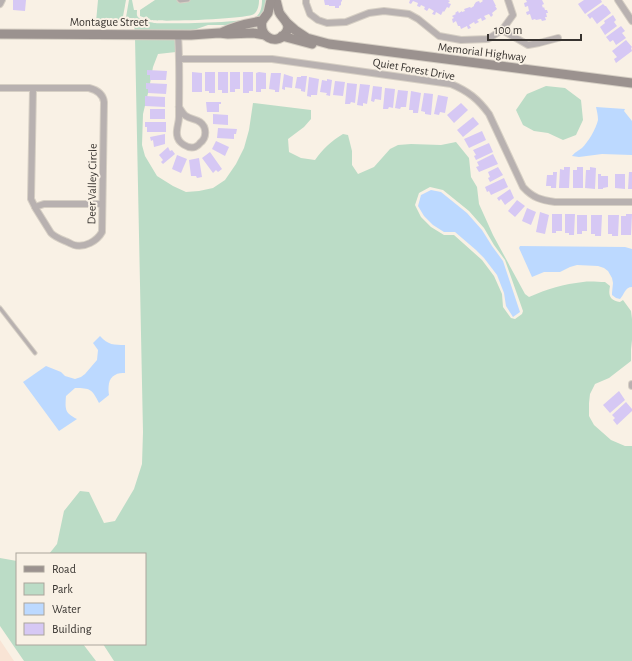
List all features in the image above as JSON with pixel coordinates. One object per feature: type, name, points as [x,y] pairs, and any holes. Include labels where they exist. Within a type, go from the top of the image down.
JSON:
[{"type":"street","points":[[0,4],[2,0]]},
{"type":"street","points":[[265,35],[262,29],[262,21],[268,13],[270,0]]},
{"type":"street","name":"Memorial Highway","points":[[276,0],[280,15],[295,30],[307,38],[329,44],[632,83]]},
{"type":"street","points":[[306,0],[310,14],[318,20],[327,23],[346,22],[369,13],[384,11],[409,14],[418,19],[439,36],[461,40],[488,39],[502,30],[512,14],[508,0]]},
{"type":"street","points":[[618,0],[632,21]]},
{"type":"street","name":"Montague Street","points":[[219,33],[231,28],[262,21]]},
{"type":"street","points":[[282,36],[286,31],[287,23]]},
{"type":"street","points":[[502,30],[528,45],[539,44],[558,38]]},
{"type":"street","name":"Montague Street","points":[[0,34],[178,35],[253,33],[265,35],[272,39],[277,39],[282,36]]},
{"type":"street","points":[[178,35],[180,59],[179,107],[179,120],[177,136],[187,147],[195,147],[202,142],[205,136],[205,129],[201,123],[183,114],[179,107]]},
{"type":"street","name":"Memorial Highway","points":[[282,36],[315,45],[329,44]]},
{"type":"street","name":"Quiet Forest Drive","points":[[180,59],[272,59],[451,84],[473,96],[482,104],[489,114],[528,193],[537,198],[555,202],[632,202]]},
{"type":"street","name":"Deer Valley Circle","points":[[0,88],[32,88],[89,88],[97,90],[103,98],[102,232],[100,236],[84,246],[74,245],[51,233],[31,199],[32,88]]},
{"type":"street","points":[[35,207],[44,204],[102,204]]},
{"type":"lane","points":[[179,0],[188,0]]},
{"type":"lane","points":[[0,308],[35,353]]},
{"type":"shaded area","points":[[0,640],[14,661],[0,661]]},
{"type":"green space","points":[[98,0],[126,0],[122,22],[96,22]]},
{"type":"green space","points":[[129,0],[132,0],[134,10],[137,10],[137,16],[146,21],[154,23],[207,23],[239,21],[256,17],[259,14],[262,0],[267,0],[265,11],[261,17],[230,25],[208,25],[191,31],[135,31],[134,26],[100,26],[124,24]]},
{"type":"green space","points":[[155,0],[259,0],[258,8],[254,14],[248,16],[204,20],[158,21],[140,16],[140,10]]},
{"type":"green space","points":[[135,38],[175,38],[176,52],[158,54],[153,67],[143,114],[142,145],[145,156],[157,176],[173,186],[186,192],[199,191],[213,188],[225,180],[236,164],[244,148],[249,130],[253,103],[311,110],[311,119],[304,127],[288,139],[289,152],[301,158],[315,160],[335,139],[343,134],[348,135],[352,151],[352,165],[358,174],[374,167],[390,149],[398,145],[441,145],[456,142],[469,158],[471,177],[477,187],[479,204],[493,235],[525,294],[529,297],[549,289],[569,284],[605,282],[610,286],[609,292],[612,299],[620,302],[623,300],[631,311],[631,361],[609,378],[595,384],[590,394],[589,416],[594,425],[611,440],[625,446],[632,446],[632,661],[114,661],[104,645],[146,645],[146,553],[50,553],[57,544],[64,511],[80,491],[89,492],[104,523],[115,521],[134,489],[142,464],[143,432]],"holes":[[[430,187],[443,190],[469,211],[484,228],[505,260],[523,311],[522,314],[515,319],[511,318],[503,307],[502,294],[494,276],[482,260],[454,235],[444,235],[431,227],[421,217],[415,205],[419,193]]]},
{"type":"green space","points":[[546,86],[565,88],[581,100],[583,120],[576,135],[563,140],[548,133],[534,131],[523,125],[516,110],[527,94]]},
{"type":"green space","points":[[0,558],[16,561],[16,645],[84,645],[96,661],[24,661],[0,626]]},
{"type":"water","points":[[596,107],[625,109],[624,111],[632,121],[632,155],[602,154],[579,157],[572,156],[582,148],[594,131],[598,120]]},
{"type":"water","points":[[431,190],[441,192],[467,213],[482,230],[503,261],[520,312],[513,317],[506,306],[504,293],[497,275],[484,258],[455,232],[444,232],[433,225],[424,216],[418,206],[421,195]]},
{"type":"water","points":[[520,246],[625,247],[632,249],[632,287],[626,290],[620,299],[616,298],[612,295],[612,278],[608,271],[598,266],[577,265],[560,272],[544,272],[532,277],[519,248]]},
{"type":"water","points":[[100,336],[111,344],[125,345],[125,373],[117,374],[111,378],[109,395],[99,403],[90,390],[75,388],[66,396],[66,405],[68,413],[77,419],[59,431],[23,382],[46,366],[61,372],[65,376],[75,379],[81,377],[97,360],[98,350],[93,343]]},
{"type":"building","points":[[13,0],[26,0],[25,11],[13,10]]},
{"type":"building","points":[[324,0],[342,1],[339,8],[335,8],[335,6],[325,5]]},
{"type":"building","points":[[410,0],[448,0],[450,1],[448,3],[451,4],[449,8],[447,7],[444,12],[443,11],[441,15],[436,12],[435,15],[432,14],[434,11],[429,8],[427,11],[424,9],[425,7],[421,5],[420,7],[417,6],[418,3],[413,1],[411,4],[409,3]]},
{"type":"building","points":[[482,0],[493,0],[497,9],[492,13],[493,15],[491,17],[489,14],[484,16],[486,19],[482,21],[481,18],[477,20],[479,22],[475,24],[474,22],[469,25],[471,28],[468,29],[467,26],[461,29],[456,21],[453,23],[452,19],[454,18],[452,16],[456,14],[455,13],[458,11],[459,13],[465,11],[464,9],[471,8],[476,2],[479,1],[480,3],[483,1]]},
{"type":"building","points":[[526,0],[542,0],[544,4],[542,5],[543,8],[544,7],[545,10],[547,10],[548,13],[546,13],[546,20],[532,20],[530,14],[527,15],[526,12],[529,11],[528,6],[525,7],[524,3],[527,2]]},
{"type":"building","points":[[584,0],[601,0],[602,2],[585,14],[578,4]]},
{"type":"building","points":[[603,4],[611,13],[597,24],[592,17],[590,19],[587,15]]},
{"type":"building","points":[[613,15],[616,20],[614,22],[617,26],[605,35],[600,27],[605,23],[604,21]]},
{"type":"building","points":[[621,26],[625,31],[622,33],[626,38],[616,45],[613,40],[610,42],[606,37]]},
{"type":"building","points":[[626,40],[632,47],[632,51],[616,63],[614,59],[617,57],[612,51]]},
{"type":"building","points":[[147,70],[167,71],[166,80],[150,80],[150,75],[147,75]]},
{"type":"building","points":[[192,72],[202,73],[202,92],[192,92]]},
{"type":"building","points":[[205,72],[215,72],[215,93],[205,91]]},
{"type":"building","points":[[218,72],[228,72],[228,93],[222,93],[222,90],[218,90]]},
{"type":"building","points":[[230,72],[240,72],[240,89],[235,89],[235,92],[230,92]]},
{"type":"building","points":[[243,72],[253,72],[253,91],[249,91],[249,93],[243,93]]},
{"type":"building","points":[[256,73],[266,73],[266,89],[261,89],[261,92],[256,92]]},
{"type":"building","points":[[271,73],[281,73],[279,92],[269,89]]},
{"type":"building","points":[[284,74],[293,77],[292,88],[285,87],[285,90],[282,89]]},
{"type":"building","points":[[307,76],[305,92],[301,91],[301,89],[295,88],[297,77]]},
{"type":"building","points":[[309,77],[319,79],[317,95],[311,95],[311,97],[307,96]]},
{"type":"building","points":[[327,79],[332,80],[330,96],[326,95],[327,93],[320,92],[322,80],[327,81]]},
{"type":"building","points":[[335,81],[345,82],[343,96],[333,95]]},
{"type":"building","points":[[146,83],[167,84],[166,94],[148,93]]},
{"type":"building","points":[[347,83],[357,84],[355,103],[351,102],[350,104],[345,104]]},
{"type":"building","points":[[360,84],[370,85],[367,104],[363,103],[363,106],[357,105]]},
{"type":"building","points":[[373,86],[382,87],[381,100],[375,99],[374,102],[371,101]]},
{"type":"building","points":[[385,88],[395,89],[393,108],[389,107],[388,109],[383,109]]},
{"type":"building","points":[[398,90],[408,91],[406,107],[401,107],[400,109],[395,108]]},
{"type":"building","points":[[411,91],[421,93],[418,113],[413,113],[413,110],[409,110]]},
{"type":"building","points":[[424,93],[433,94],[431,115],[425,114],[425,112],[421,111]]},
{"type":"building","points":[[438,95],[448,97],[445,113],[440,112],[439,115],[434,114]]},
{"type":"building","points":[[145,96],[165,97],[165,107],[145,106]]},
{"type":"building","points":[[206,102],[221,102],[221,104],[219,104],[219,112],[207,112]]},
{"type":"building","points":[[461,103],[468,110],[454,123],[447,115]]},
{"type":"building","points":[[150,109],[165,109],[165,119],[150,119]]},
{"type":"building","points":[[213,114],[228,115],[228,125],[213,124]]},
{"type":"building","points":[[473,117],[479,124],[463,137],[457,130]]},
{"type":"building","points":[[145,122],[166,122],[166,132],[147,132]]},
{"type":"building","points":[[218,128],[237,129],[236,134],[234,134],[234,139],[217,138]]},
{"type":"building","points":[[482,131],[486,140],[469,148],[464,139]]},
{"type":"building","points":[[165,134],[165,144],[154,147],[153,140],[151,141],[150,137]]},
{"type":"building","points":[[216,141],[229,147],[225,156],[212,149]]},
{"type":"building","points":[[489,143],[493,152],[476,160],[474,156],[476,155],[473,150]]},
{"type":"building","points":[[168,147],[170,151],[172,150],[175,154],[163,164],[161,162],[163,160],[159,155]]},
{"type":"building","points":[[210,152],[222,169],[218,172],[216,170],[213,173],[202,158]]},
{"type":"building","points":[[493,154],[498,164],[479,172],[476,167],[479,166],[477,162]]},
{"type":"building","points":[[177,155],[187,159],[181,173],[172,169]]},
{"type":"building","points":[[199,158],[202,177],[197,178],[196,176],[191,176],[189,160]]},
{"type":"building","points":[[498,167],[503,175],[490,182],[488,172]]},
{"type":"building","points":[[564,167],[570,167],[569,188],[559,188],[560,169],[564,170]]},
{"type":"building","points":[[577,167],[583,167],[583,188],[573,188],[573,170],[577,170]]},
{"type":"building","points":[[590,167],[596,168],[595,189],[585,188],[586,170],[590,170]]},
{"type":"building","points":[[553,172],[557,172],[556,188],[546,186],[547,175],[553,175]]},
{"type":"building","points":[[629,172],[632,172],[632,189],[628,189]]},
{"type":"building","points":[[598,174],[601,174],[601,176],[608,176],[608,187],[598,189]]},
{"type":"building","points":[[615,174],[625,174],[625,189],[615,188]]},
{"type":"building","points":[[504,178],[508,187],[491,195],[489,191],[487,192],[485,187]]},
{"type":"building","points":[[510,189],[514,198],[505,205],[501,199],[499,201],[497,198]]},
{"type":"building","points":[[517,200],[525,206],[515,217],[508,211]]},
{"type":"building","points":[[527,208],[536,212],[531,225],[522,221]]},
{"type":"building","points":[[540,212],[549,215],[545,234],[536,232]]},
{"type":"building","points":[[552,214],[562,214],[562,231],[552,233]]},
{"type":"building","points":[[565,214],[575,214],[574,235],[565,233]]},
{"type":"building","points":[[626,214],[632,214],[631,235],[621,235],[621,216],[626,216]]},
{"type":"building","points":[[577,215],[587,215],[587,231],[582,231],[582,234],[577,234]]},
{"type":"building","points":[[591,215],[602,215],[601,236],[591,234]]},
{"type":"building","points":[[608,215],[619,215],[618,236],[608,234]]},
{"type":"building","points":[[619,391],[625,400],[610,413],[603,405]]},
{"type":"building","points":[[626,402],[632,411],[617,425],[613,420],[615,418],[612,415]]}]
